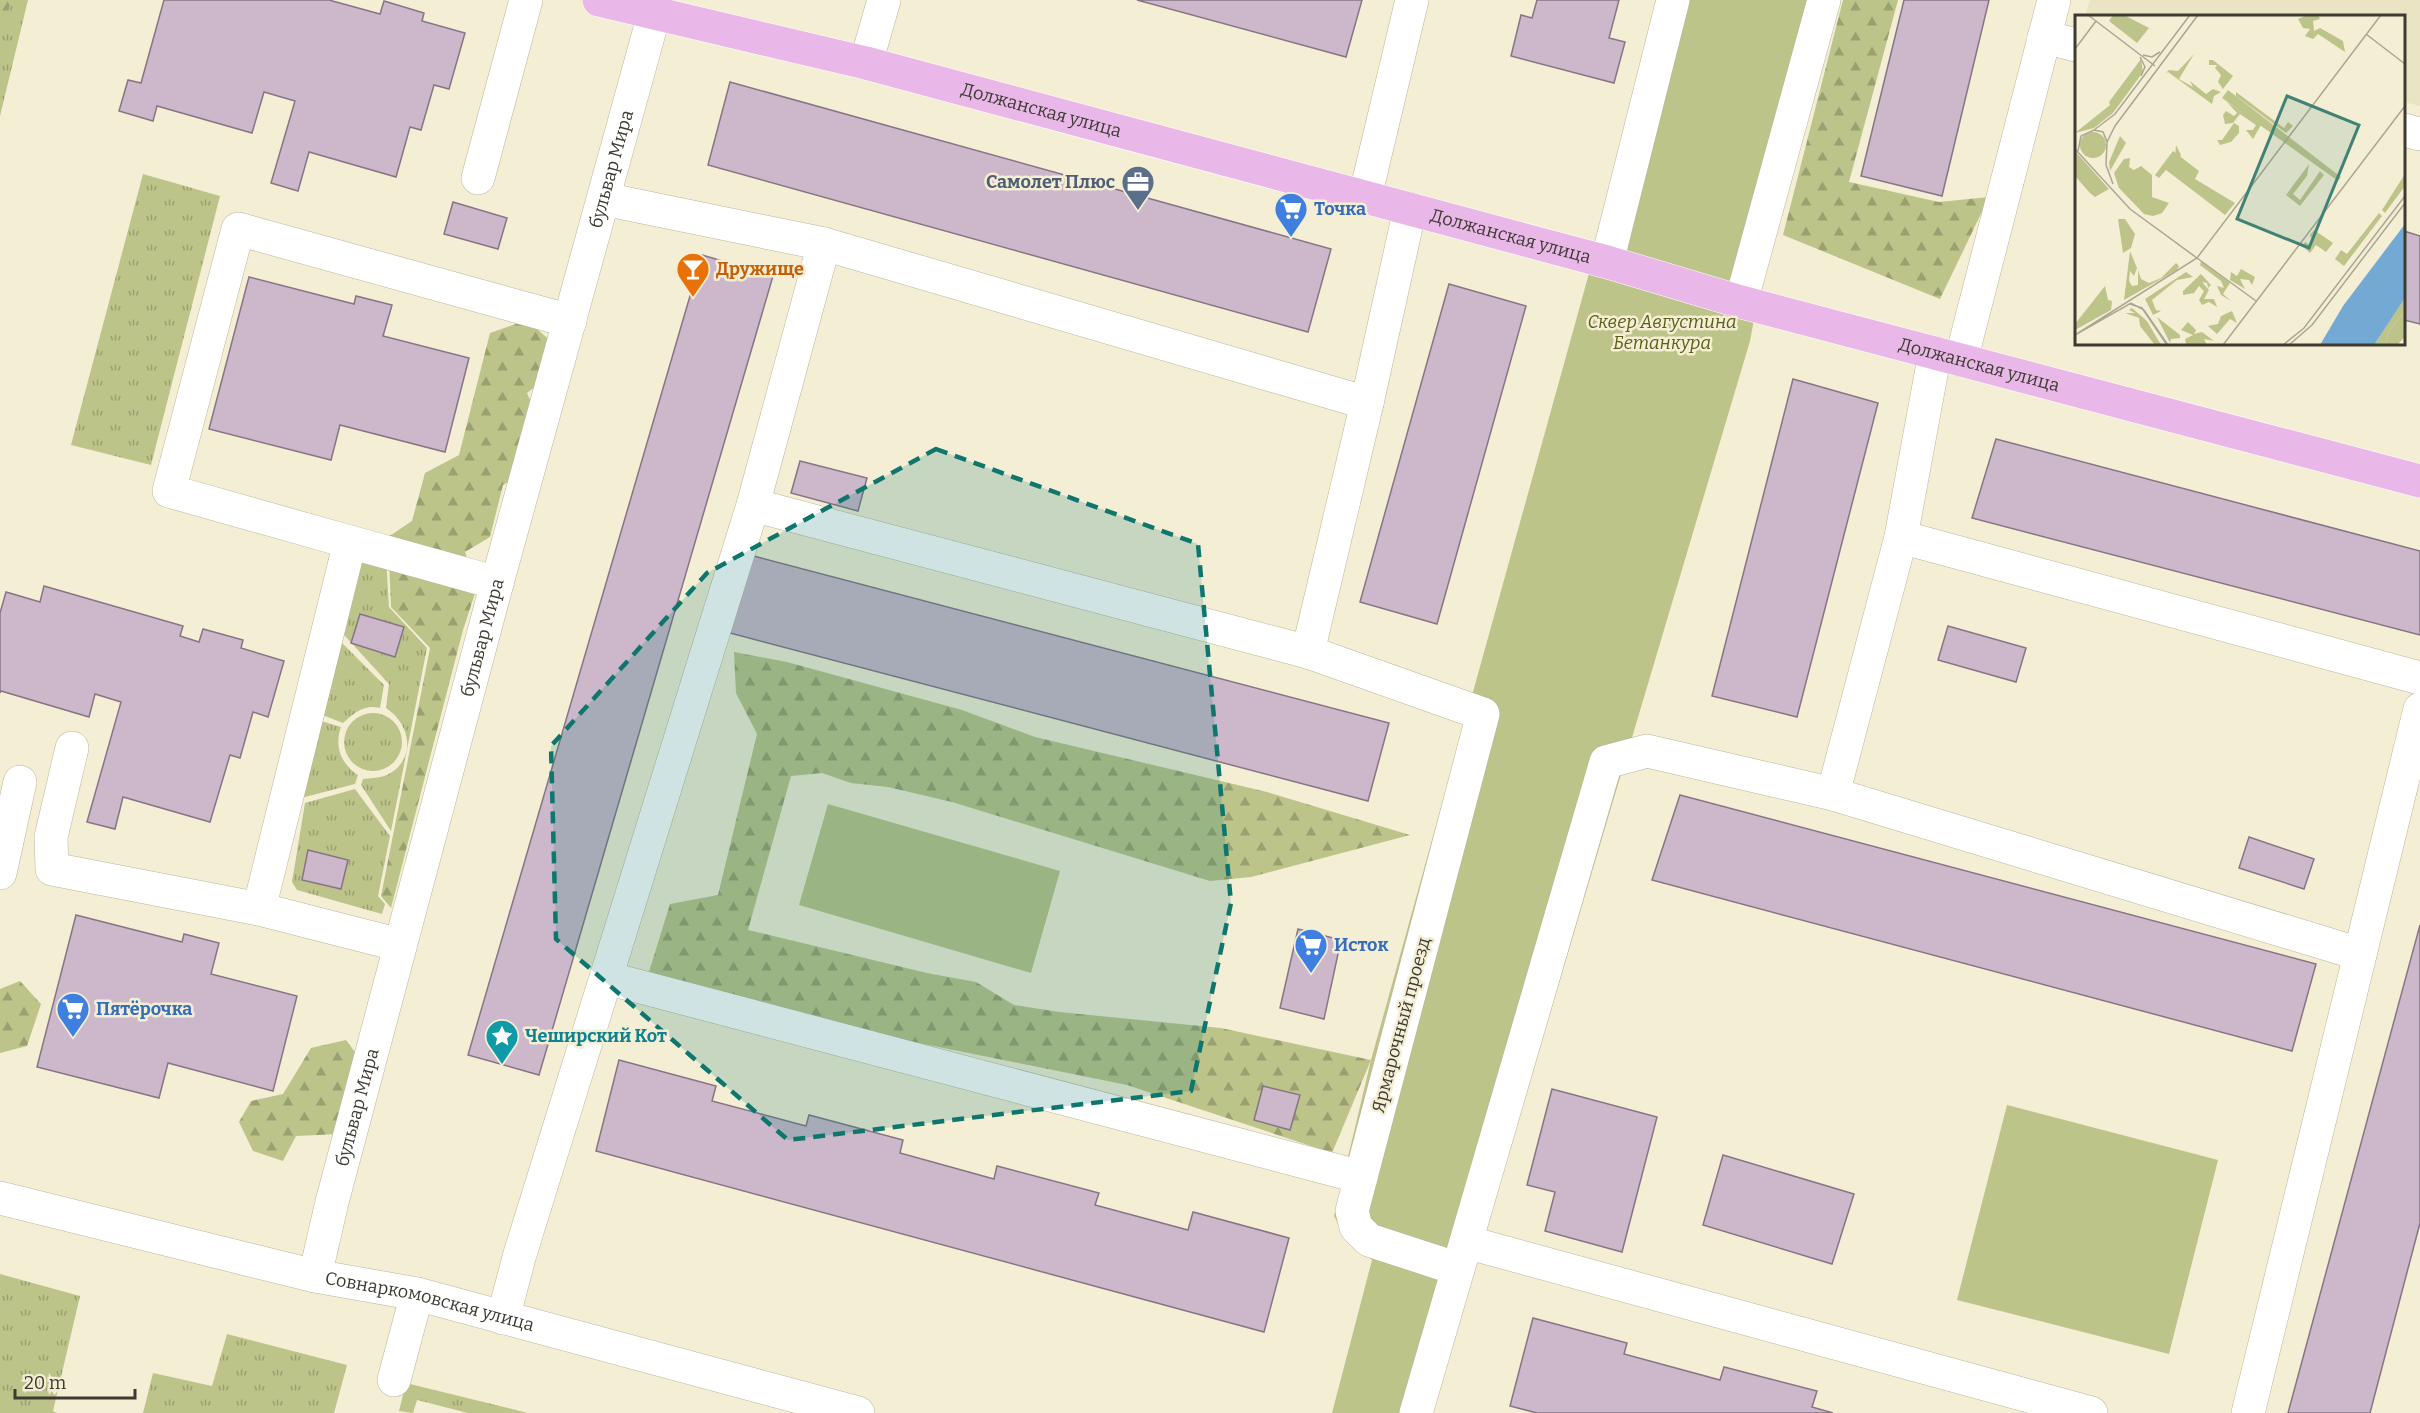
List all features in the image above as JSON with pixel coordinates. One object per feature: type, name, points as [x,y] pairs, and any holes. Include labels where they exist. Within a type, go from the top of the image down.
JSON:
[{"type":"main road","name":"Должанская улица","points":[[599,0],[656,7],[1607,262],[1741,302],[2420,481]]},
{"type":"street","points":[[478,178],[526,0]]},
{"type":"street","points":[[866,63],[884,0]]},
{"type":"street","points":[[1365,197],[1412,0]]},
{"type":"street","points":[[1607,262],[1673,0]]},
{"type":"street","points":[[1741,302],[1824,0]]},
{"type":"street","points":[[1833,794],[1948,357],[2054,0]]},
{"type":"street","name":"бульвар Мира","points":[[315,1276],[332,1202],[497,583],[656,7]]},
{"type":"street","points":[[2044,37],[2075,45]]},
{"type":"street","points":[[2405,130],[2420,134]]},
{"type":"street","points":[[604,199],[824,244],[1367,403]]},
{"type":"street","points":[[753,505],[1308,652],[1410,209]]},
{"type":"street","points":[[497,583],[169,491],[238,229],[570,321]]},
{"type":"street","points":[[503,1318],[520,1254],[753,505],[824,244]]},
{"type":"street","points":[[1901,537],[2420,678]]},
{"type":"street","points":[[259,909],[350,543]]},
{"type":"street","name":"Ярмарочный проезд","points":[[1308,652],[1483,714],[1352,1211],[1356,1227],[1369,1240],[1462,1256],[2091,1413]]},
{"type":"street","points":[[2248,1413],[2420,709]]},
{"type":"street","points":[[72,748],[51,837],[52,869],[259,909],[400,945]]},
{"type":"street","points":[[1416,1413],[1606,762],[1647,751],[1833,794],[2360,954]]},
{"type":"street","points":[[0,873],[20,782]]},
{"type":"street","points":[[607,978],[1361,1177]]},
{"type":"street","name":"Совнаркомовская улица","points":[[0,1198],[315,1276],[417,1294],[800,1405],[858,1413]]},
{"type":"street","points":[[394,1380],[417,1294]]},
{"type":"highlighted area","points":[[936,449],[1198,544],[1231,903],[1191,1091],[788,1140],[556,939],[551,746],[707,573]]},
{"type":"shaded area","points":[[2090,0],[2420,0],[2420,106],[2405,102],[2405,15],[2085,15]]},
{"type":"green space","points":[[0,0],[28,0],[0,116]]},
{"type":"green space","points":[[0,0],[11,0],[0,45]]},
{"type":"green space","name":"Сквер Августина Бетанкура","points":[[1656,0],[1834,0],[1769,237],[1750,341],[1431,1413],[1332,1413],[1372,1260],[1346,1239],[1334,1216],[1371,1060],[1588,277]]},
{"type":"green space","points":[[1843,0],[1898,0],[1849,182],[1939,202],[1989,197],[1940,299],[1783,235]]},
{"type":"green space","points":[[143,174],[220,196],[151,465],[71,445]]},
{"type":"green space","points":[[527,320],[555,345],[548,377],[527,393],[537,416],[524,473],[503,485],[490,537],[465,552],[477,587],[463,630],[391,908],[381,896],[430,648],[391,607],[388,537],[412,521],[425,473],[459,455],[490,333]]},
{"type":"green space","points":[[351,547],[386,557],[389,607],[427,648],[391,831],[361,785],[363,779],[384,776],[397,768],[403,760],[407,742],[401,723],[386,708],[389,684],[334,624]]},
{"type":"green space","points":[[336,637],[384,685],[380,708],[365,708],[343,723],[320,714]]},
{"type":"green space","points":[[734,652],[787,662],[962,710],[1035,737],[1267,792],[1410,835],[1251,877],[1210,881],[952,802],[888,787],[851,783],[822,773],[791,776],[748,930],[927,973],[976,982],[1014,1005],[1059,1012],[1221,1028],[1371,1060],[1332,1153],[1127,1085],[775,1014],[648,975],[670,904],[718,895],[757,734],[736,693]]},
{"type":"green space","points":[[367,713],[379,713],[394,721],[402,736],[402,748],[394,763],[379,771],[367,771],[352,763],[344,748],[344,736],[352,721]]},
{"type":"green space","points":[[318,720],[341,727],[338,741],[343,760],[358,775],[355,784],[301,798]]},
{"type":"green space","points":[[355,789],[390,836],[378,896],[385,904],[382,914],[297,890],[292,882],[305,803]]},
{"type":"green space","points":[[828,804],[1060,871],[1031,973],[799,905]]},
{"type":"green space","points":[[20,981],[41,1004],[27,1046],[0,1053],[0,989]]},
{"type":"green space","points":[[346,1040],[360,1059],[339,1134],[296,1136],[283,1161],[253,1151],[239,1122],[251,1101],[283,1094],[311,1048]]},
{"type":"green space","points":[[2007,1105],[2218,1160],[2169,1354],[1957,1300]]},
{"type":"green space","points":[[0,1274],[80,1296],[53,1411],[57,1413],[0,1413]]},
{"type":"green space","points":[[227,1334],[347,1365],[334,1413],[143,1413],[153,1373],[212,1386]]},
{"type":"green space","points":[[406,1383],[528,1413],[468,1413],[417,1400],[413,1413],[399,1411]]},
{"type":"building","points":[[164,0],[329,0],[380,14],[384,1],[424,13],[422,21],[465,33],[449,89],[434,85],[421,130],[410,127],[396,177],[309,152],[298,191],[271,183],[295,101],[264,92],[252,133],[157,106],[153,121],[119,111],[128,80],[141,83]]},
{"type":"building","points":[[1137,0],[1362,0],[1346,57]]},
{"type":"building","points":[[1537,0],[1619,0],[1609,38],[1625,42],[1614,83],[1511,56],[1521,15],[1532,18]]},
{"type":"building","points":[[1904,0],[1989,0],[1942,196],[1861,176]]},
{"type":"building","points":[[730,82],[1331,249],[1308,332],[708,165]]},
{"type":"building","points":[[453,202],[507,218],[498,249],[444,234]]},
{"type":"building","points":[[2405,231],[2420,236],[2420,324],[2405,320]]},
{"type":"building","points":[[702,255],[773,276],[539,1075],[468,1055]]},
{"type":"building","points":[[249,277],[354,304],[356,296],[392,305],[383,336],[469,358],[445,452],[340,425],[331,460],[209,429]]},
{"type":"building","points":[[1449,284],[1526,306],[1437,624],[1360,602]]},
{"type":"building","points":[[1793,379],[1878,403],[1797,717],[1712,696]]},
{"type":"building","points":[[1996,439],[2420,551],[2420,635],[1972,518]]},
{"type":"building","points":[[800,461],[867,478],[858,511],[791,493]]},
{"type":"building","points":[[750,555],[1389,723],[1368,801],[730,633]]},
{"type":"building","points":[[44,586],[183,626],[180,636],[199,642],[203,629],[243,640],[241,648],[284,661],[268,717],[253,712],[240,758],[230,755],[210,822],[123,797],[115,829],[87,822],[121,702],[95,694],[89,717],[1,691],[0,693],[0,613],[6,592],[40,602]]},
{"type":"building","points":[[360,614],[404,627],[395,657],[351,643]]},
{"type":"building","points":[[1948,626],[2026,648],[2016,682],[1938,660]]},
{"type":"building","points":[[1680,795],[2316,964],[2292,1051],[1652,880]]},
{"type":"building","points":[[2249,837],[2314,859],[2304,889],[2239,868]]},
{"type":"building","points":[[308,850],[348,860],[341,889],[302,880]]},
{"type":"building","points":[[76,915],[182,942],[184,934],[219,943],[211,974],[297,996],[273,1091],[168,1063],[159,1098],[37,1067]]},
{"type":"building","points":[[2420,925],[2420,1223],[2370,1413],[2288,1413]]},
{"type":"building","name":"Исток","points":[[1298,929],[1341,940],[1324,1019],[1280,1008]]},
{"type":"building","points":[[619,1060],[716,1086],[712,1101],[806,1126],[809,1115],[903,1140],[900,1153],[994,1179],[997,1166],[1099,1193],[1095,1205],[1188,1230],[1193,1212],[1289,1238],[1264,1332],[596,1151]]},
{"type":"building","points":[[1263,1086],[1300,1095],[1290,1130],[1254,1120]]},
{"type":"building","points":[[1552,1089],[1657,1117],[1622,1252],[1545,1231],[1555,1192],[1527,1185]]},
{"type":"building","points":[[1723,1155],[1854,1194],[1832,1264],[1703,1225]]},
{"type":"building","points":[[1533,1318],[1627,1343],[1624,1354],[1720,1380],[1724,1367],[1817,1391],[1812,1407],[1833,1413],[1537,1413],[1510,1406]]},
{"type":"place","name":"Самолет Плюс","points":[[1138,211]]},
{"type":"place","name":"Точка","points":[[1291,238]]},
{"type":"place","name":"Дружище","points":[[693,298]]},
{"type":"place","name":"Исток","points":[[1311,974]]},
{"type":"place","name":"Пятёрочка","points":[[73,1038]]},
{"type":"place","name":"Чеширский Кот","points":[[502,1065]]}]
